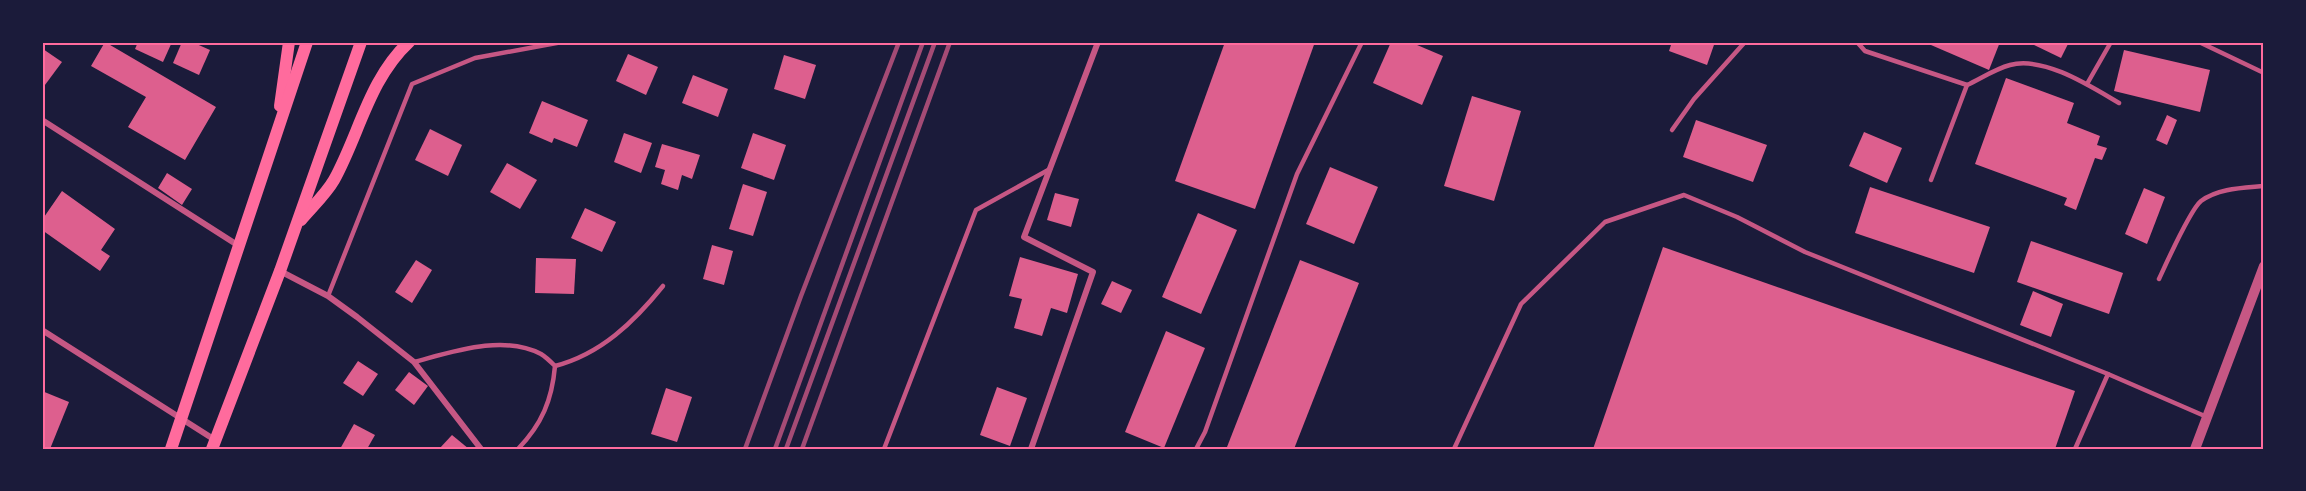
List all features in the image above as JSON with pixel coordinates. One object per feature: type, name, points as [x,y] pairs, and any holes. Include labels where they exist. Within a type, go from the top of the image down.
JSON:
[{"type":"main road","points":[[276,134],[289,42]]},
{"type":"main road","points":[[171,449],[307,42]]},
{"type":"main road","points":[[215,444],[297,225],[361,42]]},
{"type":"main road","points":[[297,225],[334,182],[371,96],[400,50],[409,42]]},
{"type":"street","points":[[1031,449],[1093,272],[1024,237],[1098,42]]},
{"type":"street","points":[[42,120],[239,246]]},
{"type":"street","points":[[2195,449],[2264,266]]},
{"type":"street","points":[[280,271],[328,296],[414,362],[481,449]]},
{"type":"street","points":[[42,330],[182,418],[215,444]]},
{"type":"lane","points":[[328,296],[412,84],[475,58],[562,42]]},
{"type":"lane","points":[[1196,449],[1205,432],[1297,174],[1362,42]]},
{"type":"lane","points":[[1672,130],[1694,99],[1744,42]]},
{"type":"lane","points":[[1857,42],[1865,51],[1967,85]]},
{"type":"lane","points":[[2087,84],[2111,42]]},
{"type":"lane","points":[[2199,42],[2264,73]]},
{"type":"lane","points":[[1931,180],[1967,85],[2010,64],[2044,65],[2087,84],[2119,103]]},
{"type":"lane","points":[[884,449],[976,210],[1050,169]]},
{"type":"lane","points":[[2159,279],[2200,202],[2227,189],[2264,186]]},
{"type":"lane","points":[[1454,449],[1521,304],[1605,222],[1684,195],[1737,217],[1804,252],[2108,374],[2207,417]]},
{"type":"lane","points":[[555,366],[577,360],[597,348],[642,313],[663,286]]},
{"type":"lane","points":[[414,362],[447,353],[497,345],[541,354],[555,366]]},
{"type":"lane","points":[[518,449],[541,419],[553,391],[555,366]]},
{"type":"lane","points":[[2075,449],[2108,374]]},
{"type":"building","points":[[105,42],[216,107],[185,160],[128,127],[146,97],[91,66]]},
{"type":"building","points":[[138,42],[172,42],[163,62],[135,49]]},
{"type":"building","points":[[182,42],[192,42],[210,50],[199,75],[173,63]]},
{"type":"building","points":[[1225,42],[1315,42],[1255,209],[1175,181]]},
{"type":"building","points":[[1391,42],[1410,42],[1443,56],[1422,105],[1373,83]]},
{"type":"building","points":[[1672,42],[1715,42],[1707,65],[1669,51]]},
{"type":"building","points":[[1924,42],[2000,42],[1989,70]]},
{"type":"building","points":[[2028,42],[2069,42],[2061,58]]},
{"type":"building","points":[[42,50],[62,62],[42,89]]},
{"type":"building","points":[[2124,50],[2210,70],[2200,112],[2114,91]]},
{"type":"building","points":[[628,54],[658,67],[646,95],[616,81]]},
{"type":"building","points":[[784,55],[816,65],[805,99],[774,89]]},
{"type":"building","points":[[693,75],[728,89],[718,117],[682,103]]},
{"type":"building","points":[[2006,78],[2074,103],[2067,123],[2100,136],[2097,145],[2107,148],[2102,160],[2095,158],[2076,210],[2064,205],[2067,198],[1975,164]]},
{"type":"building","points":[[1472,96],[1521,111],[1494,201],[1444,186]]},
{"type":"building","points":[[542,101],[588,120],[577,147],[554,138],[552,143],[529,133]]},
{"type":"building","points":[[2167,115],[2177,120],[2167,145],[2156,140]]},
{"type":"building","points":[[1696,120],[1767,145],[1753,182],[1683,157]]},
{"type":"building","points":[[430,129],[462,145],[448,176],[415,160]]},
{"type":"building","points":[[1864,132],[1902,148],[1887,183],[1849,166]]},
{"type":"building","points":[[624,133],[652,143],[641,173],[614,162]]},
{"type":"building","points":[[753,133],[786,145],[774,180],[741,168]]},
{"type":"building","points":[[662,144],[700,155],[692,179],[682,175],[678,190],[661,184],[665,170],[655,167]]},
{"type":"building","points":[[507,163],[537,180],[520,209],[490,192]]},
{"type":"building","points":[[1330,167],[1378,187],[1354,244],[1306,224]]},
{"type":"building","points":[[167,173],[192,189],[182,205],[158,188]]},
{"type":"building","points":[[743,184],[767,192],[753,236],[729,229]]},
{"type":"building","points":[[1870,187],[1990,227],[1974,273],[1855,233]]},
{"type":"building","points":[[2144,188],[2165,197],[2147,244],[2125,234]]},
{"type":"building","points":[[62,191],[115,229],[101,250],[110,256],[100,271],[42,230],[42,220]]},
{"type":"building","points":[[1055,193],[1079,199],[1071,227],[1047,220]]},
{"type":"building","points":[[585,208],[616,222],[602,252],[571,238]]},
{"type":"building","points":[[1198,213],[1237,230],[1201,314],[1162,297]]},
{"type":"building","points":[[2031,241],[2123,273],[2109,314],[2017,282]]},
{"type":"building","points":[[712,245],[733,251],[724,285],[703,279]]},
{"type":"building","points":[[1663,247],[2075,391],[2055,449],[1593,449]]},
{"type":"building","points":[[1020,257],[1078,274],[1067,313],[1051,308],[1042,336],[1014,328],[1022,299],[1009,296]]},
{"type":"building","points":[[536,258],[576,259],[574,294],[535,293]]},
{"type":"building","points":[[416,260],[432,270],[412,303],[395,292]]},
{"type":"building","points":[[1300,260],[1359,283],[1294,449],[1233,449],[1227,447]]},
{"type":"building","points":[[1112,281],[1132,290],[1121,313],[1101,304]]},
{"type":"building","points":[[2033,291],[2063,304],[2051,337],[2020,325]]},
{"type":"building","points":[[1166,331],[1205,348],[1164,448],[1125,432]]},
{"type":"building","points":[[358,361],[378,374],[363,396],[343,383]]},
{"type":"building","points":[[409,372],[428,386],[414,405],[395,390]]},
{"type":"building","points":[[997,387],[1027,398],[1010,446],[980,435]]},
{"type":"building","points":[[666,388],[692,397],[677,442],[651,434]]},
{"type":"building","points":[[42,391],[69,402],[50,449],[42,449]]},
{"type":"building","points":[[354,424],[375,435],[367,449],[340,449]]},
{"type":"building","points":[[452,435],[469,449],[439,449]]},
{"type":"railway","points":[[745,449],[899,42]]},
{"type":"railway","points":[[775,449],[923,42]]},
{"type":"railway","points":[[786,449],[935,42]]},
{"type":"railway","points":[[802,449],[950,42]]}]
